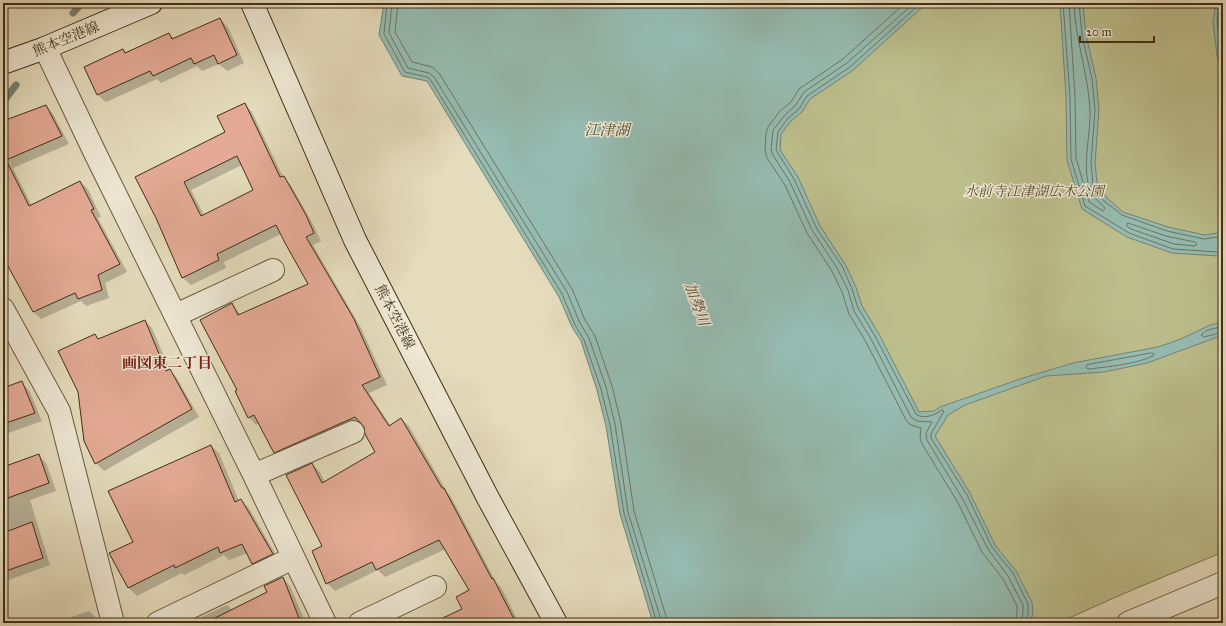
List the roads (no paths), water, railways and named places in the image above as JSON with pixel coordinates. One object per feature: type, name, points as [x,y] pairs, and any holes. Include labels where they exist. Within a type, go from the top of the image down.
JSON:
[{"type":"street","name":"熊本空港線","points":[[3,63],[45,48],[151,3]]},
{"type":"street","name":"熊本空港線","points":[[252,3],[355,240],[488,498],[556,623]]},
{"type":"street","points":[[45,48],[325,623]]},
{"type":"street","points":[[176,315],[273,270]]},
{"type":"street","points":[[3,309],[59,411],[113,623]]},
{"type":"street","points":[[254,475],[353,432]]},
{"type":"street","points":[[168,621],[293,558]]},
{"type":"street","points":[[1128,623],[1223,583]]},
{"type":"street","points":[[360,623],[435,587]]},
{"type":"water","points":[[384,3],[927,3],[852,71],[810,99],[802,112],[791,121],[781,134],[780,150],[798,177],[820,226],[845,264],[856,287],[862,306],[879,334],[919,412],[934,411],[940,407],[1023,378],[1073,363],[1158,347],[1181,339],[1210,325],[1223,322],[1223,335],[1147,363],[1104,372],[1046,376],[965,405],[948,415],[935,436],[970,493],[995,545],[1016,571],[1032,602],[1033,614],[1029,623],[653,623],[620,514],[606,426],[597,390],[581,341],[572,327],[559,297],[427,81],[402,76],[379,35]]},
{"type":"water","points":[[1060,3],[1083,3],[1086,35],[1096,78],[1099,110],[1095,163],[1097,182],[1107,198],[1123,212],[1168,227],[1205,235],[1223,232],[1223,254],[1218,256],[1172,253],[1127,237],[1082,209],[1067,160],[1066,97]]},
{"type":"water","points":[[1216,3],[1223,3],[1223,79],[1217,55],[1213,22]]},
{"type":"waterway","points":[[73,13],[82,3]]},
{"type":"waterway","points":[[3,102],[16,85]]},
{"type":"district","name":"画図東二丁目","points":[[167,363]]},
{"type":"water label","name":"江津湖","points":[[607,130]]},
{"type":"water label","name":"加勢川","points":[[697,304]]},
{"type":"park label","name":"水前寺江津湖広木公園","points":[[1034,191]]}]
